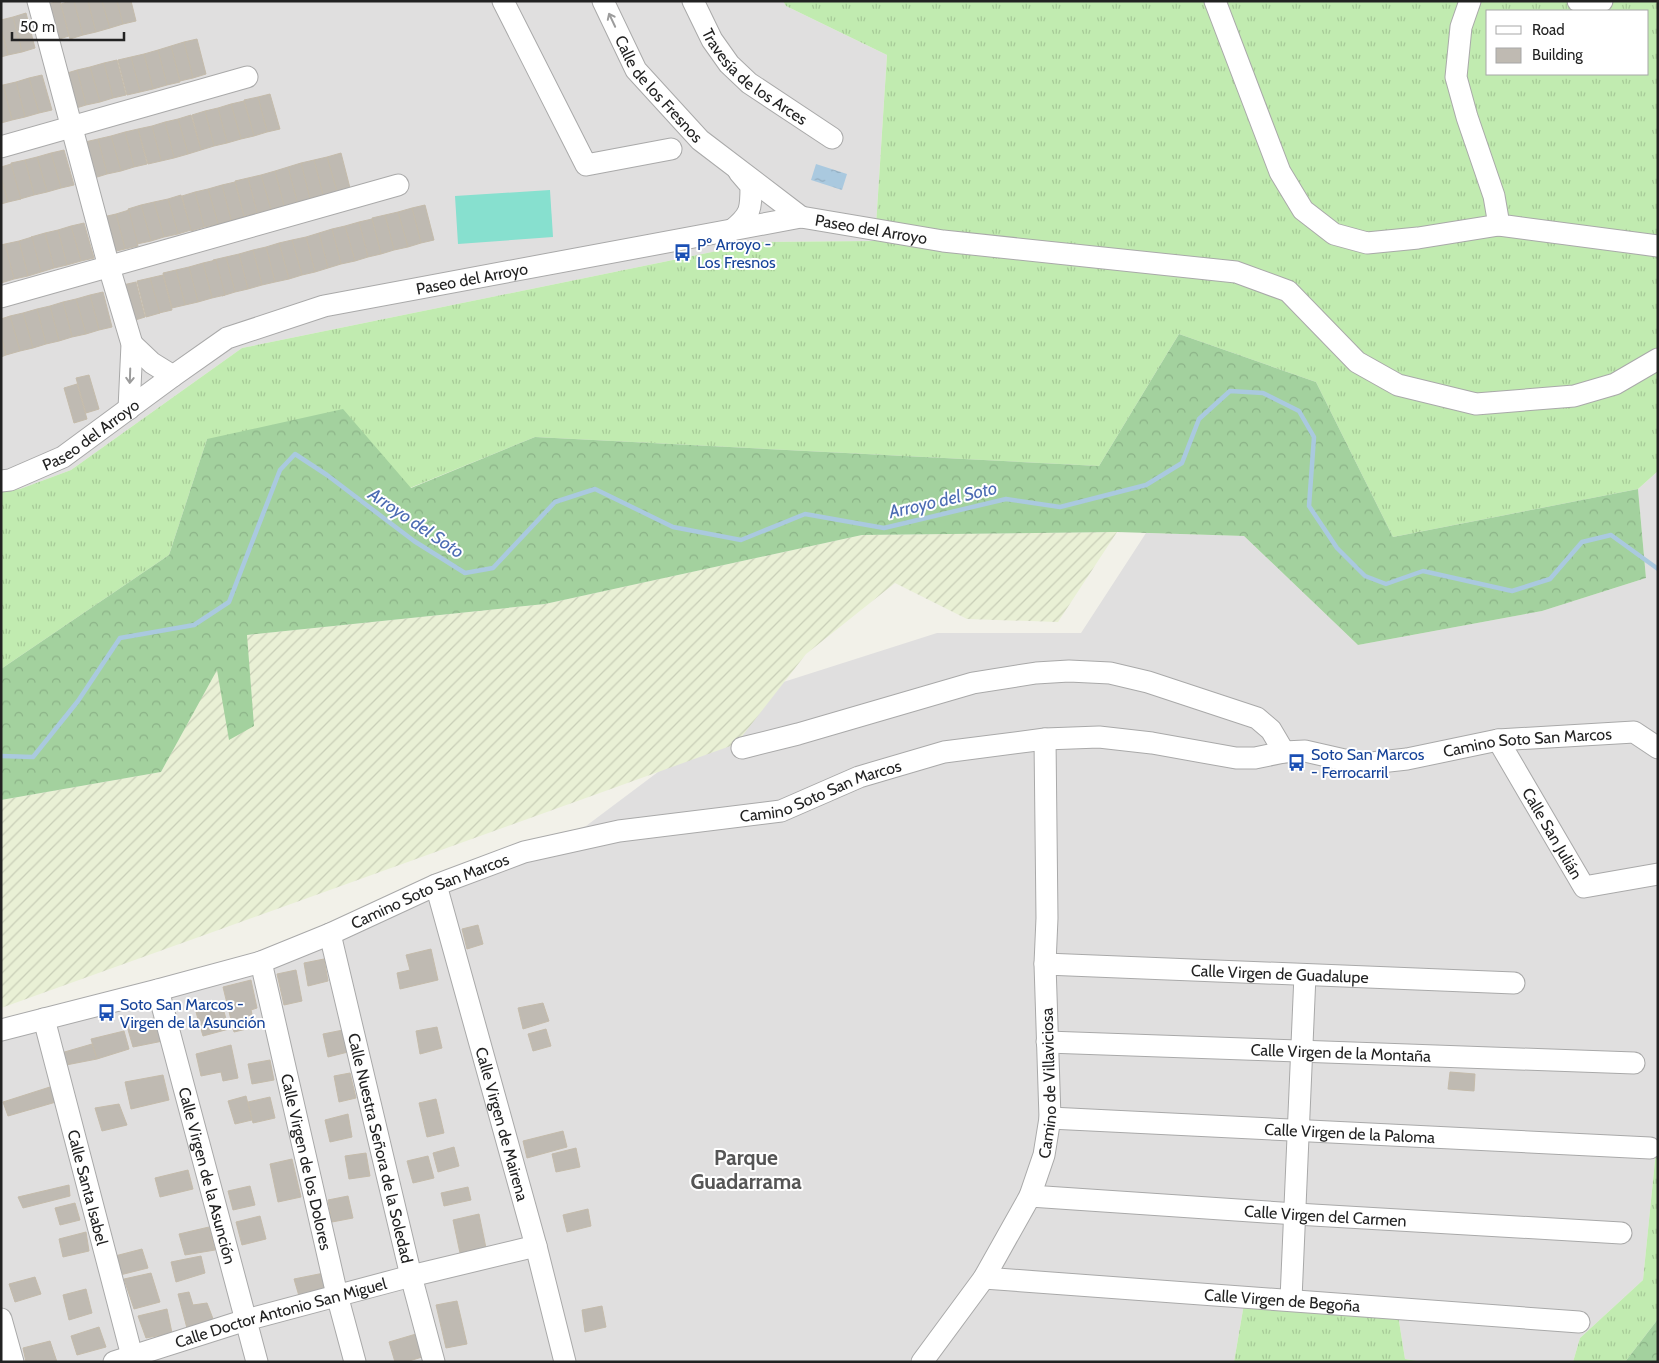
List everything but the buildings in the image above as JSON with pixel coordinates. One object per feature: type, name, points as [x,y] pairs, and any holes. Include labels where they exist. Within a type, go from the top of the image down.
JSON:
[{"type":"street","points":[[38,1],[109,267],[132,344],[129,409]]},
{"type":"street","points":[[503,1],[586,165],[671,149]]},
{"type":"street","name":"Calle de los Fresnos","points":[[603,1],[636,70],[700,140],[801,217]]},
{"type":"street","name":"Travesía de los Arces","points":[[693,1],[712,40],[729,64],[749,83],[832,138]]},
{"type":"street","points":[[1214,1],[1280,172],[1303,210],[1334,234],[1367,243],[1418,238],[1499,225],[1658,246]]},
{"type":"street","points":[[1470,1],[1461,27],[1456,77],[1467,117],[1494,196],[1499,225]]},
{"type":"street","points":[[1578,1],[1602,1]]},
{"type":"street","points":[[1,147],[247,76]]},
{"type":"street","name":"Calle de los Fresnos","points":[[731,164],[751,186],[751,206],[745,220],[732,230]]},
{"type":"street","points":[[1,297],[398,185]]},
{"type":"street","name":"Paseo del Arroyo","points":[[1,481],[10,480],[63,457],[227,338],[324,306],[801,217],[943,241],[1236,272],[1288,291],[1357,362],[1398,385],[1476,404],[1574,396],[1615,384],[1658,359]]},
{"type":"street","points":[[132,344],[152,362],[173,376]]},
{"type":"street","points":[[742,748],[798,734],[973,683],[1036,673],[1078,671],[1126,676],[1257,718],[1271,730],[1284,752]]},
{"type":"street","name":"Camino Soto San Marcos","points":[[1,1030],[261,962],[330,934],[436,886],[524,852],[619,831],[780,811],[859,777],[944,752],[1046,739],[1099,737],[1152,743],[1236,758],[1255,758],[1284,752],[1311,752],[1362,764],[1407,759],[1498,740],[1634,732],[1658,748]]},
{"type":"street","name":"Camino de Villaviciosa","points":[[922,1362],[984,1278],[1030,1196],[1044,1155],[1050,1118],[1045,964],[1047,918],[1046,739]]},
{"type":"street","name":"Calle San Julián","points":[[1498,740],[1584,887],[1658,874]]},
{"type":"street","name":"Calle Virgen de Mairena","points":[[436,886],[536,1246],[565,1362]]},
{"type":"street","name":"Calle Nuestra Señora de la Soledad","points":[[330,934],[411,1276],[434,1362]]},
{"type":"street","name":"Calle Virgen de los Dolores","points":[[261,962],[337,1295],[355,1362]]},
{"type":"street","name":"Calle Virgen de Guadalupe","points":[[1045,964],[1514,983]]},
{"type":"street","points":[[1291,1299],[1305,975]]},
{"type":"street","name":"Calle Virgen de la Asunción","points":[[158,990],[257,1362]]},
{"type":"street","name":"Calle Santa Isabel","points":[[44,1019],[123,1359]]},
{"type":"street","name":"Calle Virgen de la Montaña","points":[[1047,1042],[1634,1063]]},
{"type":"street","name":"Calle Virgen de la Paloma","points":[[1050,1118],[1650,1148]]},
{"type":"street","name":"Calle Virgen del Carmen","points":[[1030,1196],[1621,1233]]},
{"type":"street","name":"Calle Doctor Antonio San Miguel","points":[[123,1359],[246,1320],[337,1295],[536,1246]]},
{"type":"street","name":"Calle Virgen de Begoña","points":[[984,1278],[1291,1299],[1579,1322]]},
{"type":"street","points":[[1,1319],[13,1362]]},
{"type":"shaded area","points":[[1,1],[783,1],[786,6],[887,55],[875,241],[761,242],[242,348],[71,470],[20,489],[1,491]]},
{"type":"shaded area","points":[[550,190],[553,237],[458,244],[455,196]]},
{"type":"shaded area","points":[[1658,471],[1658,1131],[1643,1280],[1580,1338],[1573,1362],[1423,1362],[1405,1359],[1398,1315],[1244,1304],[1234,1362],[1,1362],[1,1022],[261,952],[487,859],[586,826],[774,685],[937,633],[1081,633],[1146,533],[1244,536],[1358,645],[1542,611],[1646,578],[1638,489]]},
{"type":"green space","points":[[783,1],[1658,1],[1658,471],[1638,489],[1393,537],[1316,382],[1179,334],[1099,466],[535,437],[410,488],[207,439],[169,555],[1,669],[1,491],[20,489],[71,470],[242,348],[761,242],[875,241],[887,55],[786,6]]},
{"type":"green space","points":[[1179,334],[1316,382],[1393,537],[1638,489],[1646,578],[1542,611],[1358,645],[1244,536],[1117,532],[862,535],[545,604],[247,635],[254,726],[229,740],[217,670],[161,772],[1,800],[1,669],[169,555],[207,439],[343,409],[411,488],[535,437],[1099,466]]},
{"type":"green space","points":[[1117,532],[1058,622],[967,619],[895,583],[806,654],[736,744],[1,1008],[1,800],[161,772],[217,669],[246,635],[545,604],[862,535]]},
{"type":"green space","points":[[1658,1131],[1658,1319],[1625,1362],[1573,1362],[1580,1338],[1643,1280]]},
{"type":"green space","points":[[1244,1304],[1398,1315],[1405,1359],[1423,1362],[1234,1362]]},
{"type":"green space","points":[[1658,1319],[1658,1362],[1625,1362]]},
{"type":"water","points":[[816,164],[847,174],[842,190],[811,180]]},
{"type":"waterway","name":"Arroyo del Soto","points":[[1,756],[33,757],[78,701],[120,638],[194,625],[229,602],[280,470],[295,454],[327,475],[414,541],[465,573],[493,568],[555,502],[595,489],[673,527],[741,540],[805,514],[884,528],[1006,499],[1060,507],[1146,485],[1182,463],[1199,419],[1230,391],[1263,393],[1299,411],[1314,437],[1309,506],[1337,548],[1365,576],[1386,584],[1423,571],[1512,591],[1550,579],[1582,542],[1611,535],[1658,569]]},
{"type":"place","name":"Pº Arroyo - Los Fresnos","points":[[683,253]]},
{"type":"place","name":"Soto San Marcos - Ferrocarril","points":[[1297,763]]},
{"type":"place","name":"Soto San Marcos - Virgen de la Asunción","points":[[106,1013]]},
{"type":"district","name":"Parque Guadarrama","points":[[746,1169]]}]
